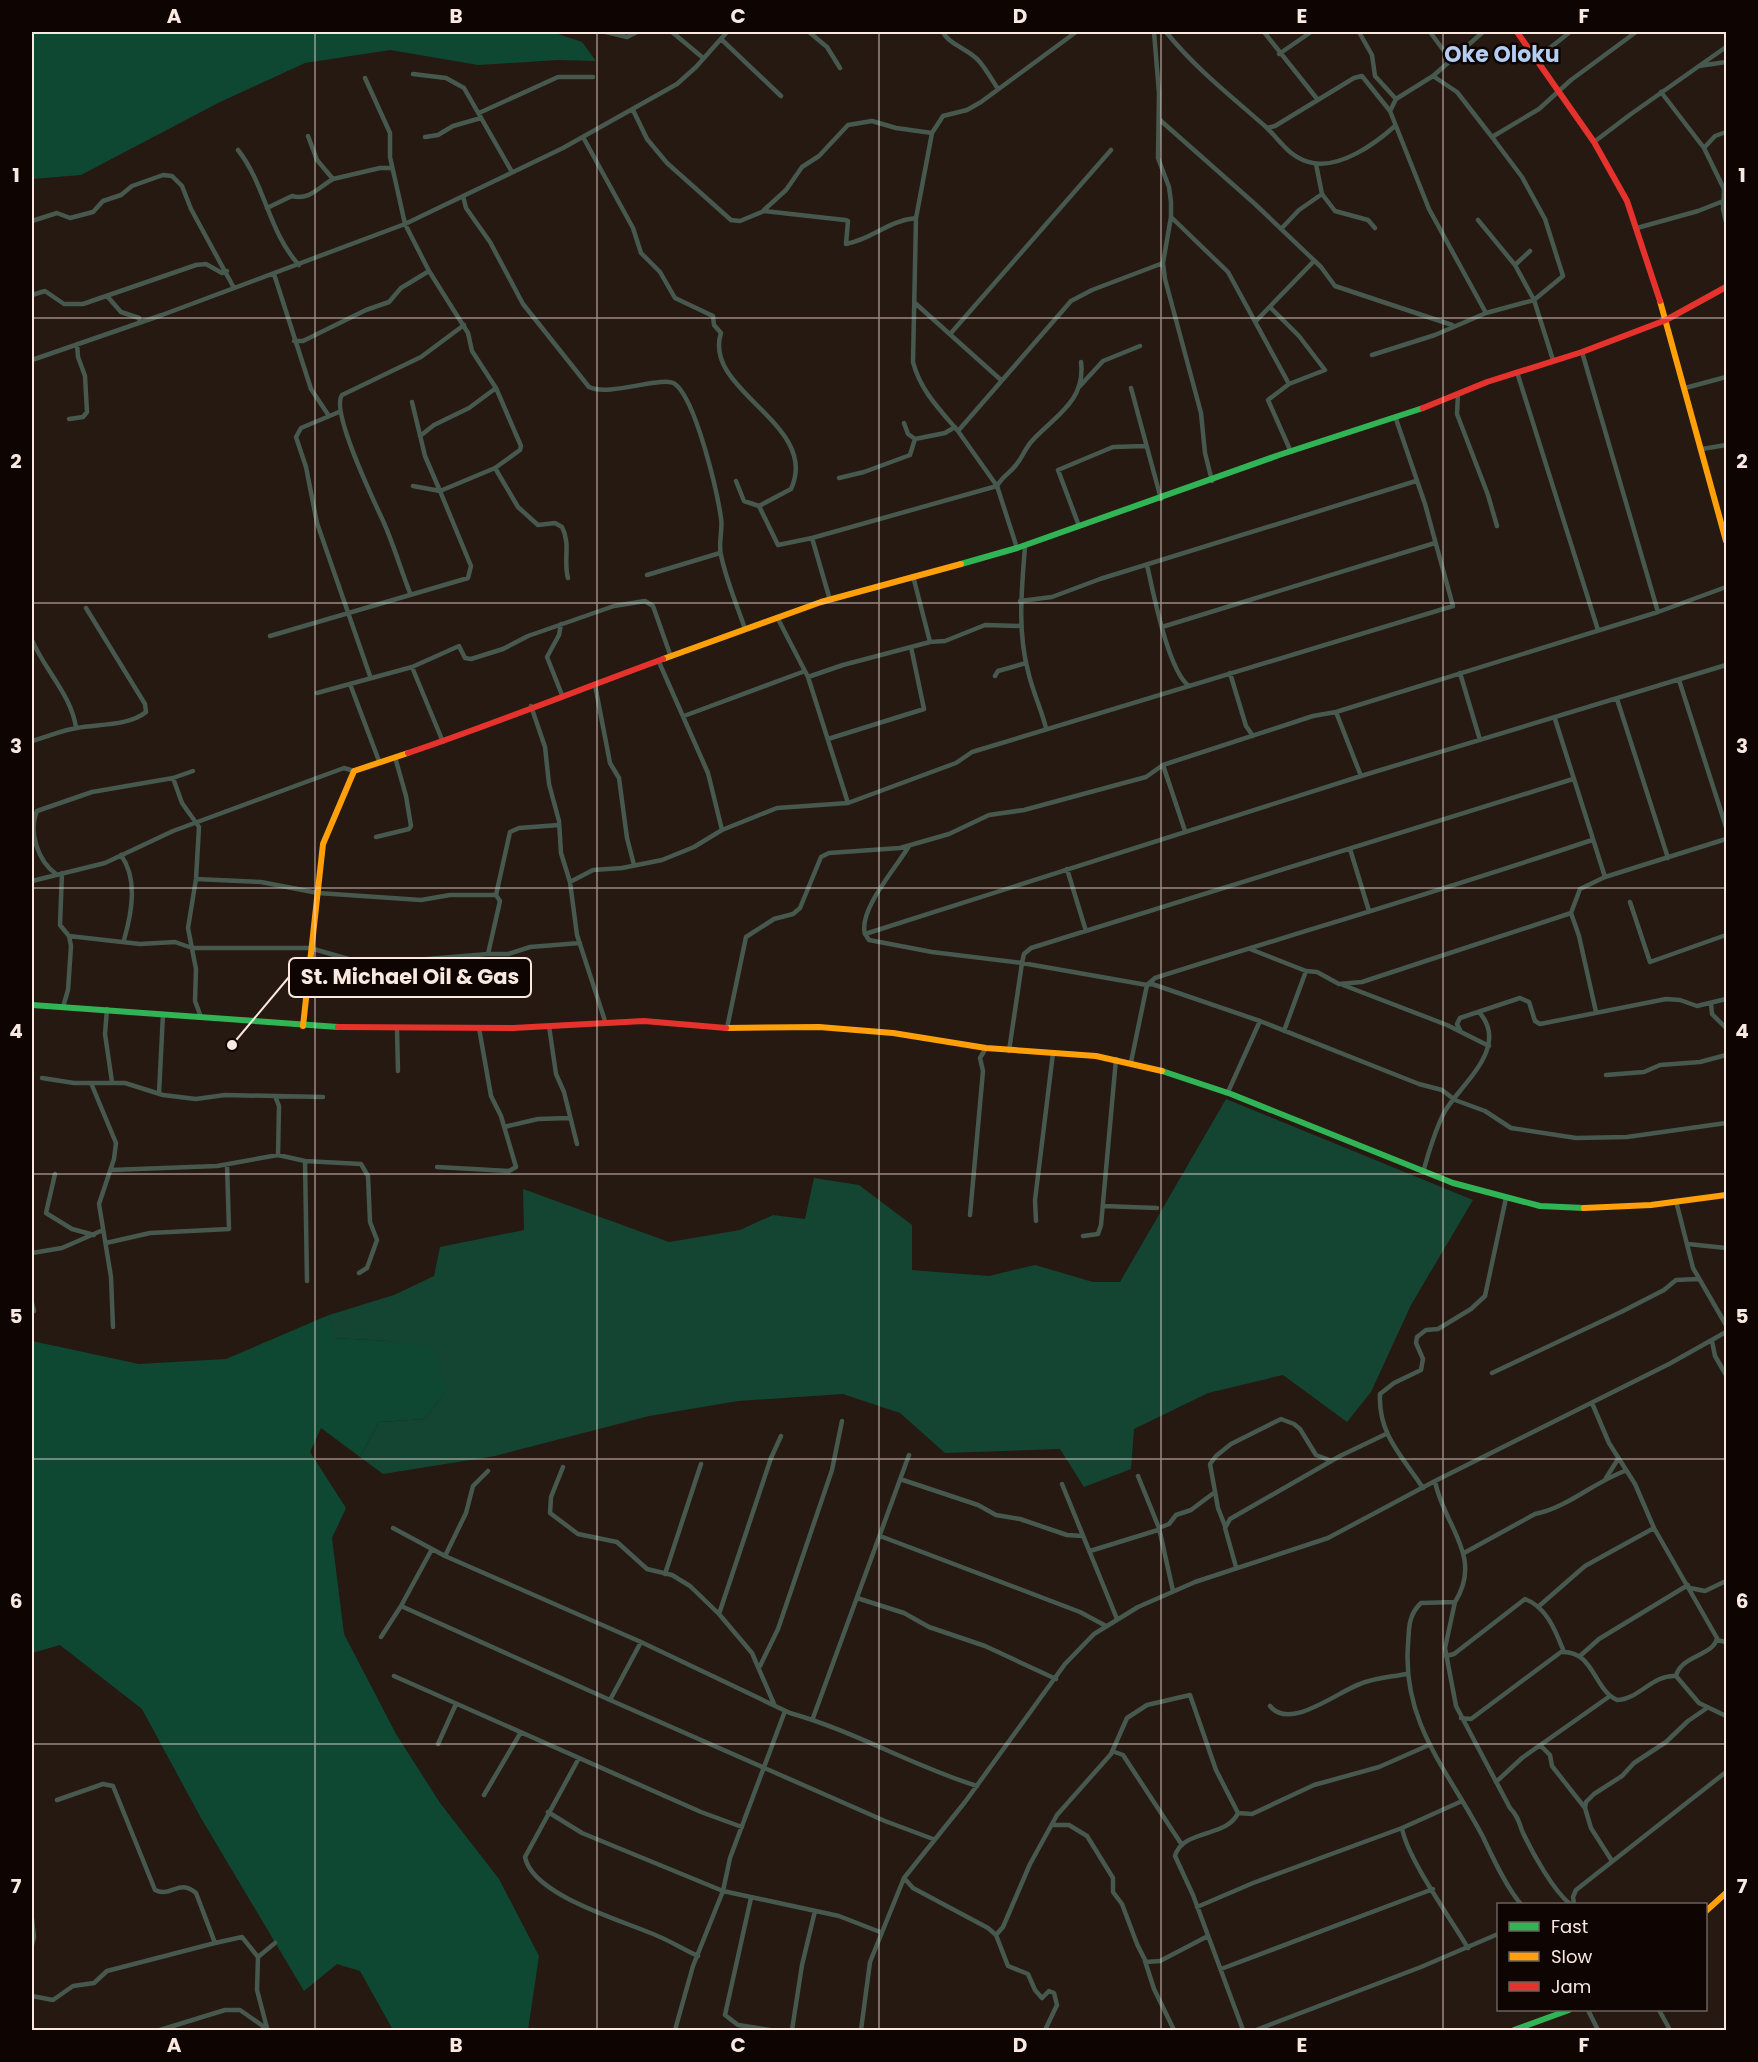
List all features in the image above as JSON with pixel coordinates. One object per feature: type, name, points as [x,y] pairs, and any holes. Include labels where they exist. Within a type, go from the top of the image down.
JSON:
[{"type":"street","points":[[606,32],[627,37],[637,32]]},
{"type":"street","points":[[672,32],[702,57]]},
{"type":"street","points":[[32,360],[299,265],[405,224],[583,137],[677,84],[696,67],[702,57],[727,32]]},
{"type":"street","points":[[809,32],[827,47],[840,68]]},
{"type":"street","points":[[943,32],[947,39],[963,46],[979,60],[998,89]]},
{"type":"street","points":[[1017,548],[997,486],[957,429],[926,391],[916,373],[912,354],[916,218],[932,133],[943,116],[974,106],[1076,32]]},
{"type":"street","points":[[1154,32],[1160,120],[1158,158],[1169,187],[1171,217],[1163,263],[1167,292],[1184,342],[1202,413],[1205,453],[1212,481]]},
{"type":"street","points":[[1166,32],[1198,70],[1267,128],[1293,156],[1316,164],[1350,156],[1395,126]]},
{"type":"street","points":[[1264,32],[1279,54],[1318,100]]},
{"type":"street","points":[[1279,54],[1311,32]]},
{"type":"street","points":[[1359,32],[1372,55],[1375,76],[1396,99]]},
{"type":"street","points":[[1430,32],[1450,59]]},
{"type":"street","points":[[1390,111],[1396,99],[1433,76],[1483,32]]},
{"type":"street","points":[[1517,32],[1594,142],[1620,185],[1637,228],[1666,320],[1726,541]]},
{"type":"street","points":[[1536,59],[1570,32]]},
{"type":"street","points":[[1492,136],[1520,122],[1559,94],[1571,80],[1636,32]]},
{"type":"street","points":[[721,39],[781,96]]},
{"type":"street","points":[[1594,142],[1726,47]]},
{"type":"street","points":[[1698,66],[1726,62]]},
{"type":"street","points":[[413,74],[446,78],[462,86],[512,172]]},
{"type":"street","points":[[424,137],[438,135],[558,76],[593,77]]},
{"type":"street","points":[[1267,128],[1275,126],[1362,76],[1390,111],[1429,208],[1486,313]]},
{"type":"street","points":[[1372,355],[1435,335],[1452,325],[1486,313],[1534,300],[1559,280],[1563,269],[1545,219],[1522,177],[1457,92],[1433,76]]},
{"type":"street","points":[[365,78],[389,130],[392,168],[405,224],[429,271],[464,325],[472,351],[496,388],[521,446],[520,450],[495,468],[440,491],[413,486]]},
{"type":"street","points":[[1661,92],[1704,148],[1724,189],[1726,200],[1723,209],[1726,222]]},
{"type":"street","points":[[633,110],[647,139],[667,163],[730,220],[740,221],[764,211],[786,190],[802,167],[814,161],[848,124],[872,121],[896,128],[932,133]]},
{"type":"street","points":[[1160,120],[1281,229],[1335,285],[1452,325]]},
{"type":"street","points":[[1704,148],[1715,136],[1726,132]]},
{"type":"street","points":[[308,136],[317,160],[333,179]]},
{"type":"street","points":[[583,137],[633,228],[641,254],[660,272],[675,298],[713,316],[714,326],[721,333],[720,344],[727,374],[765,412],[787,441],[793,459],[791,489],[759,506]]},
{"type":"street","points":[[238,150],[290,254],[299,265]]},
{"type":"street","points":[[951,333],[1111,150]]},
{"type":"street","points":[[1316,164],[1322,194],[1335,211],[1368,220],[1375,228]]},
{"type":"street","points":[[267,208],[292,196],[300,199],[310,195],[333,179],[380,168],[392,168]]},
{"type":"street","points":[[32,221],[57,213],[70,218],[93,212],[103,201],[121,195],[132,186],[163,176],[172,176],[182,186],[191,209],[234,288]]},
{"type":"street","points":[[1281,229],[1299,210],[1322,194]]},
{"type":"street","points":[[463,196],[466,208],[490,242],[523,304],[589,387],[627,389],[667,381],[675,384],[701,434],[721,518],[720,553],[745,629]]},
{"type":"street","points":[[1637,228],[1698,211],[1726,200]]},
{"type":"street","points":[[764,211],[848,221],[846,244],[879,232],[896,220],[916,218]]},
{"type":"street","points":[[1171,217],[1228,272],[1289,384]]},
{"type":"street","points":[[1478,220],[1515,265],[1534,300],[1554,360]]},
{"type":"street","points":[[1515,265],[1530,251]]},
{"type":"street","points":[[1256,321],[1314,261]]},
{"type":"street","points":[[904,423],[908,434],[915,439],[957,429],[1071,301],[1092,290],[1163,263]]},
{"type":"street","points":[[32,295],[49,292],[64,304],[83,304],[196,265],[206,264],[222,273],[227,272]]},
{"type":"street","points":[[294,341],[303,341],[366,310],[389,302],[401,288],[429,271]]},
{"type":"street","points":[[274,274],[311,389],[328,416]]},
{"type":"street","points":[[303,1026],[310,948],[325,838],[337,814],[349,778],[354,771],[443,742],[531,706],[595,685],[777,617],[913,576],[1025,546],[1291,452],[1396,419],[1517,372],[1582,352],[1666,320],[1726,287]]},
{"type":"street","points":[[107,296],[121,312],[139,318],[140,322]]},
{"type":"street","points":[[915,303],[1001,380]]},
{"type":"street","points":[[1271,308],[1299,336],[1325,370],[1289,384],[1268,400],[1291,452]]},
{"type":"street","points":[[410,593],[384,524],[363,480],[339,412],[338,400],[342,395],[422,357],[464,325]]},
{"type":"street","points":[[69,419],[84,417],[87,412],[85,376],[78,357],[77,344]]},
{"type":"street","points":[[736,481],[744,501],[759,506],[778,545],[812,538],[997,486],[1005,473],[1016,466],[1030,442],[1053,423],[1078,388],[1103,362],[1140,346]]},
{"type":"street","points":[[1582,352],[1658,612]]},
{"type":"street","points":[[1078,388],[1083,374],[1081,362]]},
{"type":"street","points":[[1517,372],[1598,630]]},
{"type":"street","points":[[1685,388],[1726,377]]},
{"type":"street","points":[[420,438],[421,434],[434,425],[469,408],[496,388]]},
{"type":"street","points":[[1131,388],[1161,499]]},
{"type":"street","points":[[1458,394],[1457,414],[1488,495],[1497,526]]},
{"type":"street","points":[[270,636],[470,575],[471,566],[420,438],[419,424],[413,412],[412,402]]},
{"type":"street","points":[[339,412],[301,428],[296,437],[306,467],[317,523],[370,676]]},
{"type":"street","points":[[570,882],[593,870],[634,866],[688,850],[722,830],[777,808],[848,803],[956,763],[972,752],[1453,606],[1396,419]]},
{"type":"street","points":[[839,478],[864,472],[910,455],[915,439]]},
{"type":"street","points":[[1702,449],[1726,445]]},
{"type":"street","points":[[1079,526],[1058,470],[1113,447],[1145,446]]},
{"type":"street","points":[[495,468],[522,513],[538,525],[555,523],[562,527],[568,547],[564,561],[568,579]]},
{"type":"street","points":[[1020,602],[1052,597],[1416,481]]},
{"type":"street","points":[[812,538],[830,600]]},
{"type":"street","points":[[1162,627],[1435,543]]},
{"type":"street","points":[[1025,546],[1020,602],[1021,626],[1026,663],[1046,728]]},
{"type":"street","points":[[647,575],[720,553]]},
{"type":"street","points":[[1147,565],[1162,627],[1181,681],[1189,686]]},
{"type":"street","points":[[913,576],[930,642]]},
{"type":"street","points":[[726,1028],[746,937],[774,920],[793,914],[800,908],[821,857],[832,852],[910,845],[949,834],[989,815],[1024,810],[1146,777],[1163,765],[1313,716],[1336,712],[1658,612],[1726,586]]},
{"type":"street","points":[[317,693],[370,676],[412,667],[459,646],[467,659],[503,649],[528,636],[614,606],[648,601],[653,606],[671,657]]},
{"type":"street","points":[[32,741],[76,728],[96,727],[139,717],[146,712],[145,704],[86,608]]},
{"type":"street","points":[[777,617],[808,677],[848,803]]},
{"type":"street","points":[[561,624],[559,635],[547,657],[562,695]]},
{"type":"street","points":[[808,677],[843,665],[930,642],[945,641],[985,626],[1021,626]]},
{"type":"street","points":[[32,640],[40,660],[71,711],[76,728]]},
{"type":"street","points":[[828,740],[924,709],[911,647]]},
{"type":"street","points":[[658,662],[684,716],[700,761],[708,774],[722,830]]},
{"type":"street","points":[[995,676],[998,671],[1026,663]]},
{"type":"street","points":[[865,934],[1361,776],[1555,719],[1726,665]]},
{"type":"street","points":[[412,667],[443,742]]},
{"type":"street","points":[[684,716],[805,671]]},
{"type":"street","points":[[1230,673],[1246,726],[1252,736]]},
{"type":"street","points":[[1460,673],[1480,740]]},
{"type":"street","points":[[1679,680],[1726,827]]},
{"type":"street","points":[[350,684],[379,762]]},
{"type":"street","points":[[595,685],[610,763],[619,778],[627,838],[634,866]]},
{"type":"street","points":[[1617,699],[1668,858]]},
{"type":"street","points":[[531,706],[545,747],[549,784],[560,825],[561,853],[570,882],[580,943],[605,1021]]},
{"type":"street","points":[[1336,712],[1361,776]]},
{"type":"street","points":[[1555,719],[1605,877]]},
{"type":"street","points":[[376,837],[409,829],[411,826],[406,796],[395,757]]},
{"type":"street","points":[[1163,765],[1185,831]]},
{"type":"street","points":[[32,881],[105,863],[197,822],[344,768],[354,771]]},
{"type":"street","points":[[344,768],[349,778]]},
{"type":"street","points":[[44,877],[46,867],[36,844],[32,819],[34,811],[92,792],[173,778],[193,771]]},
{"type":"street","points":[[173,778],[182,803],[197,822],[199,831],[196,879],[188,928],[196,969],[195,1001],[201,1017]]},
{"type":"street","points":[[1009,1051],[1022,963],[1024,954],[1031,948],[1573,779]]},
{"type":"street","points":[[496,895],[510,832],[519,828],[560,825]]},
{"type":"street","points":[[1596,1012],[1580,936],[1571,913],[1580,889],[1605,877],[1726,839]]},
{"type":"street","points":[[1131,1062],[1147,985],[1155,978],[1509,870],[1592,840]]},
{"type":"street","points":[[910,845],[868,906],[862,924],[869,940],[932,952],[1022,963],[1152,984],[1260,1021],[1419,1084],[1442,1090],[1455,1100],[1485,1111],[1511,1128],[1576,1138],[1627,1137],[1726,1123]]},
{"type":"street","points":[[1350,849],[1369,911]]},
{"type":"street","points":[[121,855],[130,868],[129,883],[132,897],[124,940]]},
{"type":"street","points":[[46,867],[59,873]]},
{"type":"street","points":[[1067,869],[1086,931]]},
{"type":"street","points":[[59,873],[60,925],[69,936],[71,946],[68,990],[63,1007]]},
{"type":"street","points":[[196,879],[261,882],[318,892],[421,900],[450,895],[496,895]]},
{"type":"street","points":[[488,954],[500,900],[496,895]]},
{"type":"street","points":[[1630,902],[1650,962],[1726,935]]},
{"type":"street","points":[[1341,984],[1362,982],[1571,913]]},
{"type":"street","points":[[69,936],[124,940],[140,944],[175,942],[192,948],[310,948],[352,960],[379,963],[508,954],[530,947],[580,943]]},
{"type":"street","points":[[1248,949],[1306,971],[1317,972],[1489,1046]]},
{"type":"street","points":[[379,963],[384,980]]},
{"type":"street","points":[[1284,1030],[1306,971]]},
{"type":"street","points":[[1360,990],[1362,982]]},
{"type":"street","points":[[1461,1032],[1457,1024],[1460,1018],[1520,998],[1528,1002],[1535,1021],[1540,1024],[1666,999],[1680,1000],[1697,1006],[1726,999]]},
{"type":"street","points":[[1711,1004],[1712,1014],[1726,1028]]},
{"type":"street","points":[[32,1005],[303,1026],[397,1029],[479,1028],[549,1026],[605,1021],[726,1028],[844,1028],[893,1033],[1009,1051],[1053,1053],[1131,1062],[1227,1092],[1423,1172],[1506,1198],[1559,1207],[1615,1207],[1726,1194]]},
{"type":"street","points":[[107,1010],[105,1034],[112,1082]]},
{"type":"street","points":[[1423,1172],[1446,1110],[1455,1100],[1489,1046],[1491,1035],[1479,1012]]},
{"type":"street","points":[[159,1094],[163,1014]]},
{"type":"street","points":[[1227,1092],[1260,1021]]},
{"type":"street","points":[[549,1026],[556,1074],[564,1092],[577,1144]]},
{"type":"street","points":[[437,1167],[513,1170],[516,1165],[491,1096],[479,1028]]},
{"type":"street","points":[[397,1029],[398,1071]]},
{"type":"street","points":[[970,1215],[983,1071],[980,1058],[986,1048]]},
{"type":"street","points":[[1036,1221],[1035,1200],[1053,1053]]},
{"type":"street","points":[[1606,1075],[1644,1072],[1660,1065],[1700,1062],[1726,1054]]},
{"type":"street","points":[[1083,1236],[1098,1234],[1103,1206],[1116,1059]]},
{"type":"street","points":[[42,1078],[91,1083],[125,1083],[159,1094],[196,1099],[225,1095],[322,1097]]},
{"type":"street","points":[[91,1083],[115,1137],[116,1150],[99,1204],[111,1277],[113,1327]]},
{"type":"street","points":[[275,1096],[279,1106],[278,1155]]},
{"type":"street","points":[[504,1127],[538,1119],[569,1118]]},
{"type":"street","points":[[111,1170],[227,1165],[278,1155],[305,1161],[361,1164],[367,1171],[370,1222],[377,1240],[367,1268],[359,1273]]},
{"type":"street","points":[[305,1161],[307,1281]]},
{"type":"street","points":[[106,1243],[150,1233],[229,1229],[227,1165]]},
{"type":"street","points":[[55,1174],[46,1213],[72,1229],[94,1235]]},
{"type":"street","points":[[1423,1488],[1386,1434],[1380,1411],[1380,1394],[1394,1383],[1421,1370],[1423,1359],[1415,1340],[1426,1330],[1438,1329],[1471,1309],[1485,1296],[1506,1198]]},
{"type":"street","points":[[1676,1201],[1698,1279],[1726,1325]]},
{"type":"street","points":[[1103,1206],[1157,1208]]},
{"type":"street","points":[[32,1253],[50,1251],[103,1230]]},
{"type":"street","points":[[1688,1244],[1726,1248]]},
{"type":"street","points":[[1492,1373],[1621,1312],[1664,1290],[1676,1280],[1698,1279]]},
{"type":"street","points":[[32,1303],[34,1311]]},
{"type":"street","points":[[861,2031],[867,1979],[880,1932],[904,1878],[977,1786],[1080,1647],[1117,1619],[1173,1591],[1328,1538],[1726,1332]]},
{"type":"street","points":[[1712,1341],[1715,1356],[1726,1375]]},
{"type":"street","points":[[1592,1403],[1618,1459],[1635,1484],[1654,1528],[1696,1598],[1717,1640]]},
{"type":"street","points":[[1236,1568],[1215,1492],[1211,1461],[1231,1444],[1276,1420],[1294,1424],[1316,1455],[1332,1461]]},
{"type":"street","points":[[760,1666],[778,1629],[832,1470],[842,1421]]},
{"type":"street","points":[[1225,1528],[1230,1519],[1254,1503],[1386,1434]]},
{"type":"street","points":[[719,1614],[771,1458],[781,1436]]},
{"type":"street","points":[[813,1718],[909,1455]]},
{"type":"street","points":[[1606,1478],[1618,1459]]},
{"type":"street","points":[[665,1574],[701,1464]]},
{"type":"street","points":[[563,1467],[551,1497],[550,1513],[578,1534],[617,1542],[647,1569],[665,1574],[690,1586],[719,1614],[760,1666],[774,1704]]},
{"type":"street","points":[[444,1556],[466,1514],[473,1486],[488,1471]]},
{"type":"street","points":[[1464,1553],[1534,1514],[1547,1511],[1606,1478],[1625,1471]]},
{"type":"street","points":[[1138,1476],[1158,1529],[1173,1591]]},
{"type":"street","points":[[900,1479],[978,1505],[996,1515],[1020,1519],[1067,1535],[1083,1536]]},
{"type":"street","points":[[1435,1481],[1440,1502],[1464,1553],[1466,1570],[1447,1633],[1446,1656],[1456,1706],[1496,1782],[1519,1818],[1523,1831],[1552,1883],[1570,1903]]},
{"type":"street","points":[[1062,1484],[1090,1551],[1103,1590],[1117,1619]]},
{"type":"street","points":[[1090,1551],[1104,1549],[1119,1541],[1169,1524],[1172,1517],[1191,1510],[1204,1497],[1215,1492]]},
{"type":"street","points":[[393,1528],[444,1556],[641,1642],[785,1711],[813,1718],[897,1756],[977,1786]]},
{"type":"street","points":[[1538,1607],[1599,1556],[1654,1528]]},
{"type":"street","points":[[880,1536],[1080,1612],[1107,1626]]},
{"type":"street","points":[[381,1637],[432,1550]]},
{"type":"street","points":[[1689,1587],[1705,1591],[1726,1581]]},
{"type":"street","points":[[1580,1656],[1599,1638],[1689,1587]]},
{"type":"street","points":[[1696,1598],[1698,1591]]},
{"type":"street","points":[[857,1598],[904,1612],[929,1627],[985,1646],[1056,1679]]},
{"type":"street","points":[[1446,1656],[1454,1654],[1519,1601],[1528,1600],[1547,1616],[1564,1652]]},
{"type":"street","points":[[1455,1602],[1426,1602],[1418,1606],[1408,1626],[1406,1674],[1413,1705],[1429,1745],[1520,1903]]},
{"type":"street","points":[[401,1606],[885,1821],[933,1839]]},
{"type":"street","points":[[1717,1640],[1726,1642]]},
{"type":"street","points":[[1461,1718],[1471,1719],[1533,1671],[1564,1652],[1586,1660],[1610,1696],[1617,1700],[1624,1700],[1660,1679],[1676,1676],[1683,1664],[1714,1645],[1717,1640]]},
{"type":"street","points":[[610,1700],[641,1642]]},
{"type":"street","points":[[1270,1706],[1281,1713],[1296,1715],[1359,1684],[1406,1674]]},
{"type":"street","points":[[394,1676],[701,1812],[742,1827]]},
{"type":"street","points":[[1676,1676],[1707,1708],[1726,1716]]},
{"type":"street","points":[[996,1935],[1003,1927],[1030,1864],[1061,1809],[1112,1751],[1122,1724],[1131,1714],[1157,1702],[1190,1695],[1216,1770],[1238,1813]]},
{"type":"street","points":[[1496,1782],[1522,1758],[1610,1696]]},
{"type":"street","points":[[438,1744],[456,1704]]},
{"type":"street","points":[[1585,1808],[1594,1794],[1622,1776],[1634,1763],[1666,1742],[1688,1721],[1707,1708]]},
{"type":"street","points":[[675,2031],[683,1997],[723,1891],[730,1858],[785,1711]]},
{"type":"street","points":[[484,1795],[521,1732]]},
{"type":"street","points":[[1238,1813],[1252,1814],[1314,1785],[1379,1767],[1429,1745]]},
{"type":"street","points":[[1541,1746],[1550,1755],[1552,1766],[1585,1808],[1591,1828],[1612,1861]]},
{"type":"street","points":[[1112,1751],[1123,1755],[1182,1845]]},
{"type":"street","points":[[579,1758],[525,1857],[531,1870],[559,1895],[648,1932],[698,1956]]},
{"type":"street","points":[[1572,1903],[1576,1890],[1662,1825],[1726,1772]]},
{"type":"street","points":[[57,1800],[103,1784],[113,1786],[152,1887],[163,1892],[187,1886],[196,1893],[215,1943]]},
{"type":"street","points":[[1197,1907],[1253,1882],[1402,1828],[1462,1801]]},
{"type":"street","points":[[548,1812],[582,1833],[723,1891],[838,1916],[880,1932]]},
{"type":"street","points":[[1238,1813],[1236,1818],[1222,1828],[1182,1845],[1175,1856],[1244,2031]]},
{"type":"street","points":[[1053,1825],[1070,1826],[1087,1836],[1113,1878],[1113,1892],[1122,1904],[1154,1989],[1174,2031]]},
{"type":"street","points":[[1402,1828],[1412,1853],[1468,1948]]},
{"type":"street","points":[[904,1878],[913,1888],[996,1935],[1008,1966],[1028,1974],[1035,1990],[1042,1998],[1049,1991],[1054,1993],[1057,2006],[1045,2031]]},
{"type":"street","points":[[1221,1969],[1433,1889]]},
{"type":"street","points":[[1707,1910],[1726,1893]]},
{"type":"street","points":[[751,1898],[725,2016],[738,2025],[770,2031]]},
{"type":"street","points":[[792,2031],[802,1965],[815,1911]]},
{"type":"street","points":[[32,1919],[34,1937],[32,1945]]},
{"type":"street","points":[[1256,2031],[1497,1934]]},
{"type":"street","points":[[1145,1961],[1160,1961],[1208,1936]]},
{"type":"street","points":[[32,2002],[34,1997],[53,2000],[73,1986],[94,1983],[107,1971],[151,1958],[187,1952],[242,1937],[258,1957],[257,1989],[268,2030]]},
{"type":"street","points":[[258,1957],[275,1943]]},
{"type":"street","points":[[160,2031],[225,2010],[240,2010],[268,2030]]},
{"type":"street","points":[[1514,2031],[1567,2011]]},
{"type":"street","points":[[1588,2011],[1598,2031]]},
{"type":"street","points":[[1660,2011],[1670,2031]]},
{"type":"green space","points":[[32,32],[552,32],[582,42],[596,61],[558,60],[478,65],[390,50],[305,63],[220,102],[81,175],[32,179]]},
{"type":"green space","points":[[1226,1099],[1473,1200],[1411,1305],[1371,1392],[1347,1422],[1283,1375],[1208,1393],[1134,1429],[1131,1469],[1084,1487],[1060,1449],[945,1453],[900,1413],[843,1394],[738,1401],[649,1416],[495,1456],[383,1474],[360,1457],[379,1422],[425,1419],[445,1391],[433,1350],[388,1341],[333,1338],[329,1315],[394,1295],[434,1276],[440,1247],[524,1230],[523,1189],[669,1242],[740,1230],[773,1215],[805,1219],[814,1178],[859,1185],[912,1225],[912,1270],[989,1276],[1035,1265],[1093,1282],[1120,1282]]},
{"type":"green space","points":[[329,1315],[334,1338],[388,1341],[433,1349],[446,1390],[425,1419],[379,1422],[360,1457],[321,1428],[310,1452],[346,1508],[332,1538],[344,1634],[396,1734],[440,1803],[499,1879],[539,1956],[528,2030],[393,2030],[360,1971],[337,1964],[304,1991],[201,1818],[142,1709],[60,1645],[32,1653],[32,1341],[139,1364],[226,1359]]},
{"type":"traffic: fast","points":[[961,564],[1017,548],[1279,455],[1423,408]]},
{"type":"traffic: fast","points":[[32,1005],[338,1027]]},
{"type":"traffic: fast","points":[[1162,1071],[1231,1094],[1453,1183],[1540,1206],[1584,1208]]},
{"type":"traffic: fast","points":[[1514,2030],[1566,2011]]},
{"type":"traffic: slow","points":[[1660,301],[1726,541]]},
{"type":"traffic: slow","points":[[663,659],[821,602],[961,564]]},
{"type":"traffic: slow","points":[[303,1026],[323,844],[354,771],[408,753]]},
{"type":"traffic: slow","points":[[726,1028],[819,1027],[893,1033],[986,1048],[1096,1056],[1162,1071]]},
{"type":"traffic: slow","points":[[1584,1208],[1651,1205],[1726,1195]]},
{"type":"traffic: slow","points":[[1707,1910],[1726,1893]]},
{"type":"traffic: jam","points":[[1517,32],[1594,142],[1627,201],[1660,301]]},
{"type":"traffic: jam","points":[[1423,408],[1487,382],[1582,352],[1666,320],[1726,287]]},
{"type":"traffic: jam","points":[[408,753],[663,659]]},
{"type":"traffic: jam","points":[[338,1027],[513,1028],[644,1021],[726,1028]]},
{"type":"place","name":"St. Michael Oil & Gas","points":[[232,1045]]},
{"type":"district","name":"Oke Oloku","points":[[1502,54]]}]
